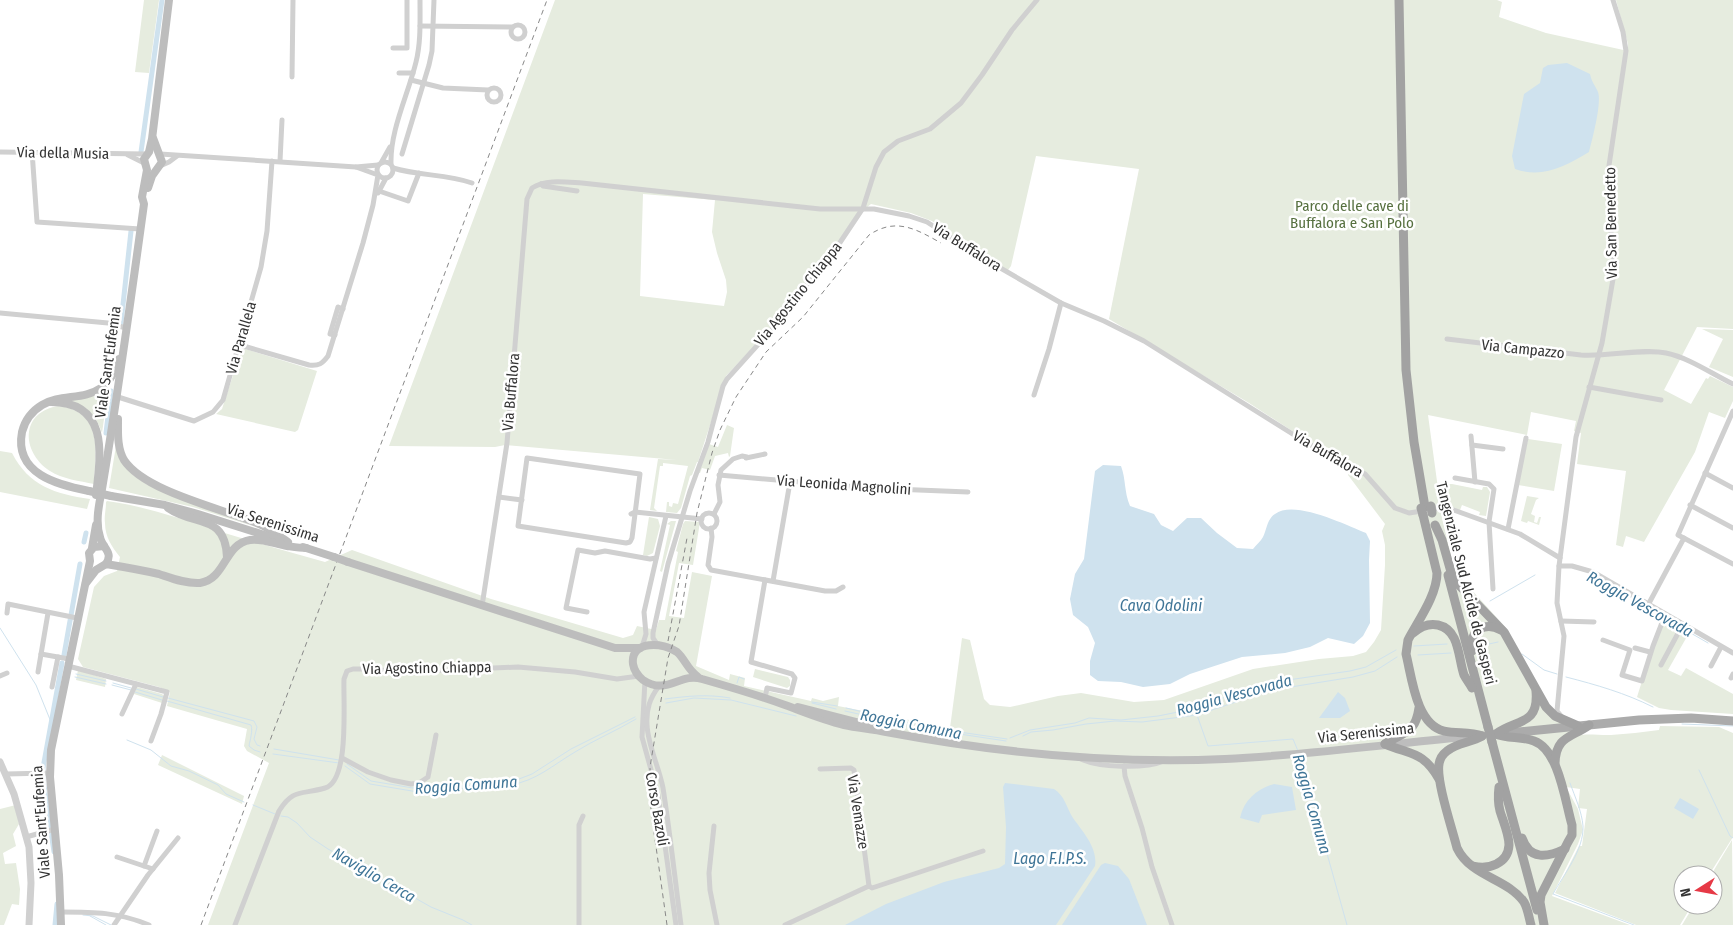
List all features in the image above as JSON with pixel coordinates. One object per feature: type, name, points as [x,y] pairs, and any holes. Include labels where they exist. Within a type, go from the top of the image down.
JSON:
[{"type":"highway","name":"Tangenziale Sud Alcide de Gasperi","points":[[1399,0],[1406,370],[1413,432],[1423,495],[1472,688],[1488,735],[1535,925]]},
{"type":"highway","name":"Tangenziale Sud Alcide de Gasperi","points":[[1404,0],[1412,370],[1427,510],[1435,525],[1484,709],[1488,735]]},
{"type":"highway","points":[[1427,510],[1437,580],[1433,593],[1406,647],[1419,708],[1425,719],[1438,729],[1450,732],[1473,732],[1503,737],[1525,738],[1535,741],[1546,749],[1555,764],[1572,825],[1572,835],[1541,894],[1540,902],[1543,925]]},
{"type":"highway","points":[[1435,525],[1442,540],[1453,579],[1504,632],[1546,707],[1555,716],[1578,726]]},
{"type":"highway","points":[[1411,634],[1419,628],[1432,624],[1449,630],[1456,642],[1464,674],[1472,688]]},
{"type":"highway","points":[[1484,709],[1483,692],[1472,650],[1472,638],[1476,631],[1486,627],[1496,628],[1504,632]]},
{"type":"highway","points":[[1531,925],[1526,906],[1518,896],[1470,866],[1461,856],[1457,848],[1439,779],[1438,764],[1445,752],[1460,744],[1474,741],[1517,725],[1528,718],[1535,706],[1536,690]]},
{"type":"highway","points":[[1385,744],[1410,730],[1418,718],[1419,708]]},
{"type":"highway","points":[[1555,764],[1556,754],[1562,742],[1588,725]]},
{"type":"highway","points":[[1385,744],[1419,756],[1434,770],[1439,779]]},
{"type":"highway","name":"Tangenziale Sud Alcide de Gasperi","points":[[1502,789],[1543,925]]},
{"type":"highway","points":[[1502,789],[1511,800],[1524,843],[1530,851],[1545,855],[1565,849]]},
{"type":"highway","points":[[1470,866],[1481,868],[1494,865],[1503,859],[1507,852],[1509,841],[1500,808],[1502,789]]},
{"type":"main road","name":"Viale Sant'Eufemia","points":[[144,204],[142,197],[146,165],[153,153],[153,135],[170,0]]},
{"type":"main road","name":"Viale Sant'Eufemia","points":[[92,548],[117,400],[144,204],[151,178],[162,159],[153,153]]},
{"type":"main road","points":[[146,165],[150,169],[158,167]]},
{"type":"main road","points":[[46,402],[96,391],[107,383],[114,372],[123,348]]},
{"type":"main road","points":[[117,400],[121,453],[124,459],[141,477],[167,490],[261,524],[288,542]]},
{"type":"main road","points":[[46,402],[77,406],[88,414],[95,425],[100,444],[95,503],[97,520]]},
{"type":"main road","name":"Via Serenissima","points":[[46,402],[32,413],[24,426],[22,442],[26,458],[32,468],[43,477],[60,484],[89,491],[165,505],[198,514],[614,648],[624,654],[642,678]]},
{"type":"main road","points":[[165,505],[177,514],[216,527],[225,540],[227,557]]},
{"type":"main road","name":"Viale Sant'Eufemia","points":[[97,520],[100,537],[104,546]]},
{"type":"main road","points":[[128,567],[109,555],[104,546],[99,545],[92,548],[89,555],[90,561],[95,566],[128,567],[188,582],[200,583],[216,575],[238,544],[259,540],[306,548]]},
{"type":"main road","points":[[103,565],[109,555]]},
{"type":"main road","name":"Viale Sant'Eufemia","points":[[61,925],[45,773],[69,662],[75,618],[90,561]]},
{"type":"main road","name":"Viale Sant'Eufemia","points":[[84,586],[92,574],[103,565]]},
{"type":"main road","name":"Via Serenissima","points":[[614,648],[641,648],[657,644],[670,647],[678,653],[686,665],[698,677]]},
{"type":"main road","points":[[633,664],[635,655],[641,648]]},
{"type":"main road","points":[[681,679],[686,665]]},
{"type":"main road","name":"Via Serenissima","points":[[658,686],[674,684],[681,679],[698,677],[765,698],[814,717],[843,725],[950,744],[1077,757],[1167,760],[1258,757],[1639,720],[1691,718],[1733,721]]},
{"type":"main road","points":[[642,678],[658,686]]},
{"type":"main road","name":"Via Serenissima","points":[[784,705],[840,717],[883,731]]},
{"type":"main road","points":[[814,717],[821,716],[836,720],[840,717]]},
{"type":"street","points":[[292,77],[293,0]]},
{"type":"street","points":[[393,48],[407,48],[408,0]]},
{"type":"street","points":[[392,175],[391,156],[394,140],[420,45],[420,0]]},
{"type":"street","points":[[402,154],[424,84],[432,51],[434,0]]},
{"type":"street","name":"Via Agostino Chiappa","points":[[657,644],[653,638],[653,633],[668,564],[690,491],[708,442],[723,386],[727,379],[773,328],[839,244],[863,208],[876,167],[884,152],[898,141],[930,129],[954,109],[982,75],[1012,30],[1037,0]]},
{"type":"street","name":"Via San Benedetto","points":[[1564,720],[1557,711],[1564,646],[1564,636],[1557,603],[1559,566],[1576,437],[1598,356],[1613,279],[1614,260],[1607,179],[1626,60],[1625,43],[1613,0]]},
{"type":"street","points":[[420,26],[513,27]]},
{"type":"street","points":[[399,73],[413,72]]},
{"type":"street","points":[[411,80],[443,88],[488,90]]},
{"type":"street","points":[[280,161],[282,120]]},
{"type":"street","points":[[398,122],[411,126]]},
{"type":"street","points":[[240,345],[316,366],[322,364],[328,356],[335,335],[330,334],[338,307],[343,308],[373,205],[378,175],[376,170],[394,140]]},
{"type":"street","points":[[32,151],[37,222],[140,229]]},
{"type":"street","name":"Via della Musia","points":[[0,152],[153,153],[176,156],[280,161],[356,168],[382,178],[405,172],[452,177],[472,183]]},
{"type":"street","name":"Via della Musia","points":[[125,154],[146,165]]},
{"type":"street","points":[[158,167],[176,156]]},
{"type":"street","name":"Via Parallela","points":[[117,400],[194,421],[206,416],[217,408],[223,400],[261,267],[267,232],[272,161]]},
{"type":"street","name":"Via della Musia","points":[[356,168],[386,162],[405,172]]},
{"type":"street","points":[[379,191],[408,201],[419,173]]},
{"type":"street","points":[[373,205],[386,178]]},
{"type":"street","name":"Via Buffalora","points":[[482,606],[507,443],[527,199],[532,188],[550,182],[582,183],[658,193],[820,208],[863,208],[896,213],[930,224],[983,258],[1061,303],[1104,321],[1144,341],[1307,443],[1365,474],[1391,505],[1399,510],[1414,512],[1445,508],[1508,529],[1560,558]]},
{"type":"street","points":[[541,184],[543,186],[577,191]]},
{"type":"street","points":[[1034,395],[1061,303]]},
{"type":"street","points":[[0,313],[108,322],[126,328]]},
{"type":"street","name":"Via Campazzo","points":[[1447,340],[1598,356],[1650,352],[1668,354],[1681,358],[1733,384]]},
{"type":"street","points":[[1191,380],[1195,374]]},
{"type":"street","points":[[1590,387],[1661,400]]},
{"type":"street","points":[[1732,561],[1678,535],[1690,505],[1732,419],[1733,411]]},
{"type":"street","points":[[1471,436],[1474,482]]},
{"type":"street","points":[[1508,529],[1526,438]]},
{"type":"street","points":[[1472,445],[1503,449]]},
{"type":"street","points":[[711,528],[715,526],[717,521],[714,514],[720,502],[719,475],[733,459],[765,454]]},
{"type":"street","points":[[528,458],[640,474],[633,513],[632,538],[630,542],[626,543],[518,526],[528,458]]},
{"type":"street","points":[[1705,473],[1733,488]]},
{"type":"street","name":"Via Leonida Magnolini","points":[[719,475],[869,488],[968,492]]},
{"type":"street","points":[[1455,478],[1489,484],[1494,489],[1489,522],[1493,589]]},
{"type":"street","points":[[773,581],[790,482]]},
{"type":"street","points":[[499,497],[522,500]]},
{"type":"street","points":[[1690,505],[1733,528]]},
{"type":"street","points":[[633,513],[702,519]]},
{"type":"street","points":[[702,519],[706,514],[714,514]]},
{"type":"street","points":[[641,648],[646,634],[644,612],[666,516]]},
{"type":"street","points":[[702,519],[704,526],[711,528]]},
{"type":"street","points":[[711,528],[712,536],[708,565],[711,570],[825,591],[836,591],[844,587]]},
{"type":"street","points":[[1648,605],[1684,538]]},
{"type":"street","points":[[587,612],[566,608],[578,550],[595,553],[605,551],[650,559],[656,558]]},
{"type":"street","points":[[1559,566],[1572,566],[1593,572],[1648,605],[1664,617],[1683,624],[1733,653]]},
{"type":"street","points":[[765,580],[751,662],[792,674],[795,678],[791,693],[767,688],[765,698]]},
{"type":"street","points":[[7,614],[8,604],[75,618]]},
{"type":"street","points":[[38,672],[48,613]]},
{"type":"street","points":[[1603,640],[1630,650],[1622,675],[1642,681],[1650,652],[1664,617]]},
{"type":"street","points":[[1561,621],[1594,622]]},
{"type":"street","points":[[1661,665],[1683,624]]},
{"type":"street","points":[[1711,666],[1721,647]]},
{"type":"street","points":[[1635,648],[1650,652]]},
{"type":"street","points":[[41,654],[58,657],[136,684],[167,692],[151,741]]},
{"type":"street","points":[[52,687],[58,657]]},
{"type":"street","points":[[627,677],[633,664]]},
{"type":"street","name":"Via Agostino Chiappa","points":[[235,925],[279,811],[292,795],[326,788],[332,785],[338,776],[342,758],[344,679],[348,671],[353,669],[418,671],[518,667],[575,672],[617,679],[627,677],[642,678]]},
{"type":"street","points":[[0,676],[7,673]]},
{"type":"street","points":[[642,678],[648,695],[658,686]]},
{"type":"street","points":[[122,714],[136,684]]},
{"type":"street","name":"Corso Bazoli","points":[[648,695],[642,710],[642,737],[658,796],[676,925]]},
{"type":"street","name":"Corso Bazoli","points":[[648,695],[648,734],[663,788],[681,925]]},
{"type":"street","points":[[342,758],[368,772],[391,780],[411,784],[428,777],[436,735]]},
{"type":"street","points":[[1077,757],[1088,762],[1116,766],[1152,765],[1167,760]]},
{"type":"street","points":[[0,762],[14,794],[29,847],[32,883],[29,925]]},
{"type":"street","points":[[1124,766],[1125,776],[1142,828],[1152,867],[1172,925]]},
{"type":"street","name":"Via Vemazze","points":[[820,769],[850,768],[854,770],[869,886]]},
{"type":"street","points":[[6,774],[45,773]]},
{"type":"street","points":[[579,925],[579,825],[583,816]]},
{"type":"street","points":[[714,826],[709,873],[710,890],[717,925]]},
{"type":"street","points":[[26,837],[51,830]]},
{"type":"street","points":[[144,866],[157,831]]},
{"type":"street","points":[[115,924],[153,869],[178,838]]},
{"type":"street","points":[[785,925],[869,886],[872,888],[983,852]]},
{"type":"street","points":[[116,857],[153,869]]},
{"type":"street","points":[[61,912],[100,912],[121,915],[149,925]]},
{"type":"green space","points":[[144,0],[159,0],[149,73],[135,72]]},
{"type":"green space","name":"Parco delle cave di Buffalora e San Polo","points":[[555,0],[1497,0],[1502,2],[1499,17],[1546,33],[1628,51],[1628,44],[1616,0],[1733,0],[1733,329],[1697,327],[1664,390],[1691,404],[1706,378],[1708,379],[1710,376],[1733,387],[1733,401],[1725,418],[1709,412],[1695,452],[1644,542],[1626,536],[1623,547],[1616,545],[1626,471],[1577,464],[1581,433],[1574,431],[1576,421],[1531,412],[1527,435],[1428,415],[1442,518],[1453,564],[1460,577],[1507,629],[1545,700],[1578,729],[1565,735],[1558,742],[1556,752],[1559,765],[1559,750],[1563,743],[1574,736],[1589,734],[1611,735],[1659,730],[1660,726],[1719,727],[1733,733],[1733,837],[1715,865],[1673,865],[1673,915],[1686,915],[1680,925],[1636,925],[1555,893],[1579,846],[1582,846],[1587,809],[1578,808],[1580,789],[1566,787],[1578,809],[1583,830],[1552,896],[1630,925],[208,925],[269,763],[247,751],[244,746],[247,729],[167,706],[170,692],[159,687],[83,667],[78,659],[94,587],[104,576],[117,571],[120,557],[106,533],[107,501],[200,524],[325,562],[352,550],[491,599],[623,638],[633,635],[637,626],[656,630],[659,620],[665,620],[678,552],[676,551],[683,524],[685,521],[700,522],[693,565],[679,563],[669,616],[684,618],[692,572],[712,576],[696,666],[729,680],[730,674],[745,678],[744,686],[811,701],[812,698],[823,701],[839,697],[838,706],[950,728],[962,638],[970,640],[984,699],[990,705],[1010,707],[1058,696],[1081,693],[1134,702],[1164,700],[1253,669],[1353,656],[1366,652],[1381,630],[1385,565],[1385,545],[1382,531],[1385,524],[1348,475],[1348,462],[1303,438],[1249,403],[1109,319],[1139,169],[1036,156],[1011,266],[1008,270],[965,245],[932,221],[911,213],[871,204],[857,215],[837,244],[772,327],[726,376],[698,462],[690,476],[681,508],[677,513],[666,512],[667,502],[672,507],[673,503],[678,504],[688,466],[663,463],[663,466],[660,466],[654,508],[657,511],[650,510],[658,459],[677,460],[505,445],[495,447],[389,446]],"holes":[[[643,194],[715,200],[712,232],[726,280],[727,292],[724,306],[640,296]]]},
{"type":"green space","points":[[1702,329],[1733,330],[1733,377],[1709,367],[1723,339]]},
{"type":"green space","points":[[242,348],[317,371],[298,430],[295,432],[216,414],[222,409]]},
{"type":"green space","points":[[109,388],[102,433],[90,412],[83,406],[67,400],[93,396]]},
{"type":"green space","points":[[59,406],[73,410],[83,416],[90,425],[94,435],[96,459],[94,484],[55,474],[40,463],[33,453],[29,433],[32,423],[37,415],[46,409]]},
{"type":"green space","points":[[727,425],[734,428],[730,456],[728,453],[715,456],[710,470],[702,468],[700,473],[698,473],[709,444],[718,447]]},
{"type":"green space","points":[[1528,439],[1562,444],[1554,491],[1518,485]]},
{"type":"green space","points":[[116,446],[133,475],[146,484],[256,527],[193,507],[109,488]]},
{"type":"green space","points":[[0,451],[12,453],[26,473],[44,486],[54,491],[90,499],[87,509],[0,492]]},
{"type":"green space","points":[[1438,484],[1452,484],[1482,490],[1483,487],[1487,487],[1490,492],[1486,516],[1479,515],[1480,512],[1462,505],[1460,510],[1441,505]]},
{"type":"green space","points":[[1527,496],[1539,498],[1536,500],[1531,514],[1535,516],[1534,522],[1537,523],[1539,517],[1541,517],[1539,525],[1528,521],[1527,523],[1521,521]]},
{"type":"green space","points":[[649,517],[658,519],[660,526],[653,553],[647,556],[643,555]]},
{"type":"green space","points":[[671,521],[676,521],[662,572],[660,571],[670,525],[667,524]]},
{"type":"green space","points":[[1665,620],[1689,633],[1668,670],[1681,676],[1686,668],[1733,694],[1733,714],[1659,708],[1637,697],[1653,646]]},
{"type":"green space","points":[[755,669],[788,677],[790,686],[787,688],[753,677]]},
{"type":"green space","points":[[78,670],[106,679],[105,687],[76,680]]},
{"type":"green space","points":[[137,687],[162,694],[164,696],[162,703],[134,694]]},
{"type":"green space","points":[[162,755],[244,796],[242,804],[158,765]]},
{"type":"green space","points":[[16,805],[19,824],[13,834],[16,846],[3,853],[5,864],[16,863],[20,889],[19,905],[12,904],[4,925],[0,925],[0,809]]},
{"type":"green space","points":[[1732,840],[1733,925],[1682,925],[1688,915],[1723,915],[1723,865],[1717,865]]},
{"type":"water","points":[[1567,63],[1590,74],[1598,92],[1598,113],[1589,152],[1554,170],[1535,173],[1515,169],[1512,156],[1524,94],[1540,83],[1543,68],[1548,65]]},
{"type":"water","name":"Cava Odolini","points":[[1103,465],[1121,466],[1130,506],[1154,514],[1161,525],[1173,531],[1187,518],[1201,518],[1237,548],[1253,549],[1263,537],[1270,519],[1275,514],[1284,510],[1307,511],[1366,533],[1370,541],[1370,623],[1363,636],[1354,644],[1328,638],[1310,647],[1285,653],[1242,657],[1190,674],[1170,684],[1143,687],[1121,682],[1098,681],[1090,675],[1090,661],[1095,643],[1088,627],[1073,615],[1070,599],[1075,574],[1084,559],[1095,471]]},
{"type":"water","points":[[1338,692],[1345,698],[1350,711],[1340,718],[1319,718]]},
{"type":"water","name":"Lago F.I.P.S.","points":[[1005,783],[1054,789],[1063,798],[1073,818],[1092,847],[1095,866],[1056,925],[845,925],[886,904],[944,882],[999,868],[1005,864],[1006,827],[1003,787]]},
{"type":"water","points":[[1274,784],[1292,787],[1296,810],[1262,815],[1259,823],[1240,818],[1252,796]]},
{"type":"water","points":[[1680,798],[1699,809],[1693,819],[1674,808]]},
{"type":"water","name":"Lago F.I.P.S.","points":[[1105,863],[1118,866],[1129,879],[1147,925],[1062,925],[1101,865]]},
{"type":"waterway","points":[[141,152],[162,0]]},
{"type":"waterway","points":[[121,323],[131,231]]},
{"type":"waterway","points":[[106,433],[111,391]]},
{"type":"waterway","points":[[84,542],[86,533]]},
{"type":"waterway","points":[[64,655],[80,564]]},
{"type":"waterway","name":"Roggia Vescovada","points":[[1490,601],[1535,575]]},
{"type":"waterway","name":"Roggia Vescovada","points":[[1603,580],[1663,617]]},
{"type":"waterway","name":"Roggia Vescovada","points":[[1470,621],[1477,616]]},
{"type":"waterway","name":"Roggia Vescovada","points":[[1667,619],[1678,626]]},
{"type":"waterway","points":[[0,628],[36,685],[51,722]]},
{"type":"waterway","name":"Roggia Vescovada","points":[[1682,628],[1708,643]]},
{"type":"waterway","name":"Roggia Comuna","points":[[1480,646],[1498,642]]},
{"type":"waterway","name":"Roggia Vescovada","points":[[1414,646],[1447,644]]},
{"type":"waterway","name":"Roggia Vescovada","points":[[1010,738],[1030,730],[1075,723],[1089,718],[1121,720],[1158,716],[1193,709],[1239,692],[1274,682],[1366,667],[1396,650]]},
{"type":"waterway","name":"Roggia Comuna","points":[[1418,655],[1451,653]]},
{"type":"waterway","name":"Roggia Comuna","points":[[1522,654],[1544,670],[1557,674]]},
{"type":"waterway","name":"Roggia Comuna","points":[[1023,736],[1031,732],[1086,724],[1115,721],[1142,722],[1197,715],[1272,690],[1353,677],[1375,671],[1397,657]]},
{"type":"waterway","points":[[54,852],[43,768],[62,663]]},
{"type":"waterway","name":"Roggia Vescovada","points":[[76,674],[106,681]]},
{"type":"waterway","name":"Roggia Vescovada","points":[[75,677],[106,684]]},
{"type":"waterway","name":"Roggia Vescovada","points":[[737,683],[739,677],[744,679]]},
{"type":"waterway","name":"Roggia Comuna","points":[[1566,677],[1611,690],[1653,707]]},
{"type":"waterway","name":"Roggia Vescovada","points":[[113,683],[131,688]]},
{"type":"waterway","name":"Roggia Vescovada","points":[[112,685],[131,690]]},
{"type":"waterway","name":"Roggia Vescovada","points":[[136,689],[163,697]]},
{"type":"waterway","name":"Roggia Vescovada","points":[[135,692],[162,700]]},
{"type":"waterway","name":"Roggia Vescovada","points":[[665,699],[698,696],[730,698]]},
{"type":"waterway","name":"Roggia Vescovada","points":[[168,698],[254,721],[257,727],[254,739],[257,745],[260,746]]},
{"type":"waterway","name":"Roggia Vescovada","points":[[666,703],[694,698],[731,700],[796,716]]},
{"type":"waterway","name":"Roggia Comuna","points":[[167,701],[251,725],[252,733],[249,746],[260,752]]},
{"type":"waterway","name":"Roggia Vescovada","points":[[812,702],[837,706]]},
{"type":"waterway","name":"Roggia Vescovada","points":[[812,703],[836,709]]},
{"type":"waterway","name":"Roggia Vescovada","points":[[846,708],[932,728],[1007,739]]},
{"type":"waterway","name":"Roggia Vescovada","points":[[845,711],[926,729],[1006,741]]},
{"type":"waterway","name":"Roggia Comuna","points":[[1197,715],[1208,746],[1293,739],[1298,751]]},
{"type":"waterway","name":"Roggia Vescovada","points":[[347,764],[371,781],[419,789],[491,784],[519,779],[532,774],[571,749],[635,717]]},
{"type":"waterway","name":"Roggia Vescovada","points":[[345,766],[370,784],[418,792],[510,785],[528,780],[544,772],[582,748],[636,719]]},
{"type":"waterway","name":"Roggia Comuna","points":[[1682,724],[1733,726]]},
{"type":"waterway","name":"Naviglio Cerca","points":[[127,740],[151,750],[171,766],[189,771],[218,785],[226,794],[244,802]]},
{"type":"waterway","name":"Roggia Vescovada","points":[[274,749],[339,760]]},
{"type":"waterway","name":"Roggia Comuna","points":[[273,754],[339,763]]},
{"type":"waterway","name":"Roggia Comuna","points":[[1300,757],[1347,925]]},
{"type":"waterway","name":"Roggia Comuna","points":[[1699,770],[1730,836],[1733,838]]},
{"type":"waterway","name":"Roggia Comuna","points":[[1570,783],[1581,815],[1582,835],[1577,853],[1553,894],[1634,925]]},
{"type":"waterway","name":"Naviglio Cerca","points":[[253,805],[275,814]]},
{"type":"waterway","name":"Naviglio Cerca","points":[[281,816],[288,817],[297,823],[310,837],[328,849],[431,907],[472,925]]},
{"type":"waterway","points":[[55,925],[57,904]]},
{"type":"waterway","points":[[83,915],[93,916],[111,925]]},
{"type":"waterway","points":[[90,916],[106,925]]},
{"type":"railway","points":[[201,925],[547,0]]},
{"type":"railway","points":[[667,925],[651,811],[650,767],[668,658],[679,626],[697,513],[712,453],[720,430],[736,397],[766,352],[803,317],[869,235],[888,227],[897,226],[923,233],[941,243]]},
{"type":"railway","points":[[668,641],[687,538]]}]
